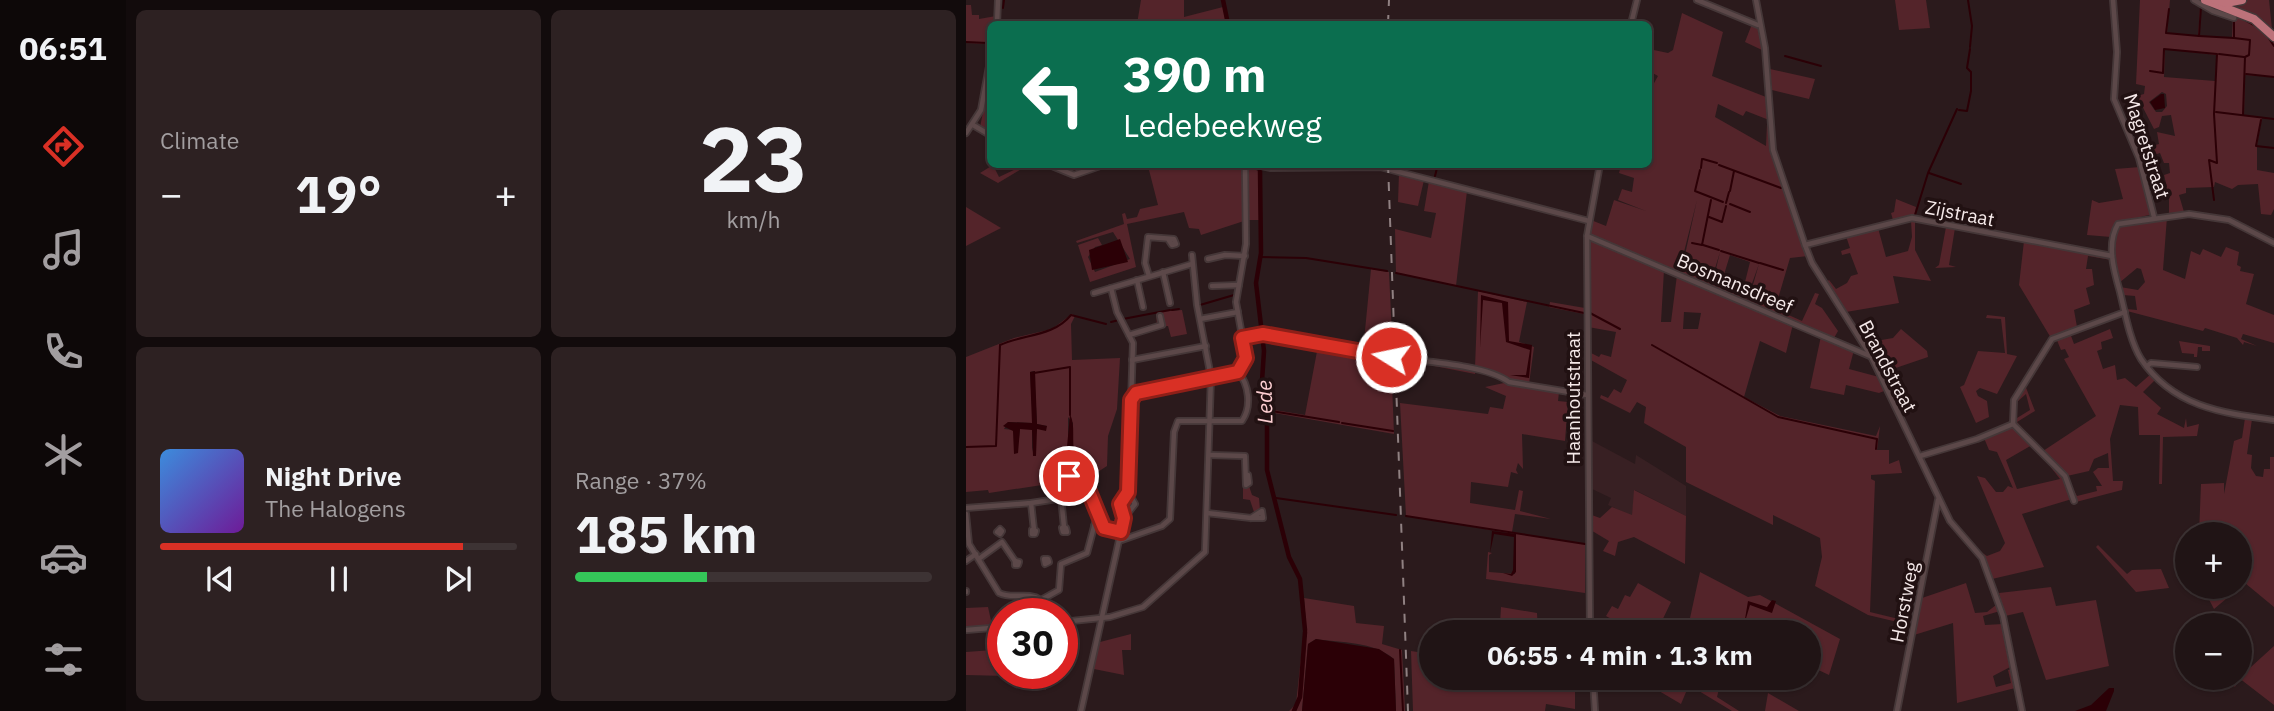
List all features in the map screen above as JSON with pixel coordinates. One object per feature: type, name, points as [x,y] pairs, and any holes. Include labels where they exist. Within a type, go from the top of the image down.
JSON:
[{"type":"highway","points":[[2205,0],[2254,19],[2274,37]]},
{"type":"highway","points":[[2214,0],[2226,3],[2242,0]]},
{"type":"street","points":[[997,21],[998,0]]},
{"type":"street","points":[[1632,21],[1637,0]]},
{"type":"street","points":[[1698,0],[1759,25]]},
{"type":"street","name":"Brandstraat","points":[[1756,0],[1765,48],[1773,150],[1805,245],[1812,263],[1871,356],[1938,499],[1951,521],[1982,558],[2003,615],[2022,711]]},
{"type":"street","name":"Magretstraat","points":[[2113,0],[2117,52],[2114,99],[2135,147],[2154,217],[2183,214],[2225,219],[2274,243]]},
{"type":"street","points":[[2194,0],[2213,11],[2234,18]]},
{"type":"street","points":[[966,133],[973,125],[983,103],[987,79]]},
{"type":"street","points":[[973,125],[987,133]]},
{"type":"street","points":[[1056,168],[1073,175],[1094,168]]},
{"type":"street","points":[[1133,395],[1238,372],[1246,358],[1238,312],[1239,285],[1245,256],[1245,168]]},
{"type":"street","points":[[1389,168],[1589,221]]},
{"type":"street","name":"Haanhoutstraat","points":[[1590,620],[1587,236],[1599,168]]},
{"type":"street","points":[[2154,217],[2118,224],[2113,232],[2112,256],[2125,312],[2139,355],[2147,366],[2191,404],[2274,420]]},
{"type":"street","name":"Zijstraat","points":[[1805,245],[1912,218],[2112,256]]},
{"type":"street","points":[[1141,236],[1168,239]]},
{"type":"street","name":"Bosmansdreef","points":[[1587,236],[1871,356]]},
{"type":"street","points":[[1148,237],[1145,263],[1149,276]]},
{"type":"street","points":[[1078,620],[1143,607],[1205,552],[1211,377],[1192,255]]},
{"type":"street","points":[[1208,259],[1225,255],[1245,256]]},
{"type":"street","points":[[1094,293],[1192,264]]},
{"type":"street","points":[[1163,272],[1170,303]]},
{"type":"street","points":[[1137,280],[1143,307]]},
{"type":"street","points":[[1212,286],[1239,285]]},
{"type":"street","points":[[1111,288],[1117,312],[1129,335],[1132,360],[1128,492],[1135,506],[1124,518]]},
{"type":"street","points":[[1200,319],[1238,312]]},
{"type":"street","points":[[2074,501],[2065,476],[2013,424],[2014,400],[2052,339],[2125,312]]},
{"type":"street","points":[[1129,335],[1162,325],[1160,316]]},
{"type":"street","points":[[1242,338],[1262,335],[1391,357]]},
{"type":"street","points":[[1132,360],[1206,346]]},
{"type":"street","points":[[1398,358],[1461,368],[1501,377],[1509,382],[1587,395]]},
{"type":"street","points":[[2147,366],[2151,363],[2197,367]]},
{"type":"street","points":[[1119,541],[1168,522],[1172,513],[1176,424],[1181,419],[1243,424],[1248,412],[1247,385],[1238,372]]},
{"type":"street","points":[[1920,456],[1977,439],[2013,424]]},
{"type":"street","points":[[1210,455],[1245,456],[1248,475]]},
{"type":"street","points":[[1069,476],[1083,478],[1104,528]]},
{"type":"street","points":[[1080,711],[1124,518],[1120,504],[1128,492]]},
{"type":"street","points":[[966,508],[1031,503],[1090,494]]},
{"type":"street","points":[[1061,497],[1064,527]]},
{"type":"street","name":"Horstweg","points":[[1897,711],[1938,499]]},
{"type":"street","points":[[1031,503],[1034,530]]},
{"type":"street","points":[[974,507],[966,514],[970,544],[999,593],[1005,596],[1032,594],[1038,598]]},
{"type":"street","points":[[1207,513],[1251,518]]},
{"type":"street","points":[[1049,561],[1061,564],[1087,553],[1094,526],[1100,517]]},
{"type":"street","points":[[1094,526],[1121,532]]},
{"type":"street","points":[[1000,534],[1002,542],[1015,561]]},
{"type":"street","points":[[966,561],[1002,542]]},
{"type":"street","points":[[1045,598],[1059,590],[1061,564]]},
{"type":"street","points":[[966,630],[987,628]]},
{"type":"street","points":[[1594,690],[1595,711]]},
{"type":"shaded area","points":[[1141,0],[1184,0],[1184,17],[1223,7],[1225,21],[1138,21]]},
{"type":"shaded area","points":[[1895,0],[1926,0],[1930,28],[1899,30]]},
{"type":"shaded area","points":[[2140,0],[2170,0],[2167,33],[2198,36],[2200,9],[2200,36],[2232,38],[2233,17],[2195,0],[2201,0],[2247,18],[2274,40],[2274,77],[2245,75],[2244,115],[2262,118],[2257,145],[2257,170],[2274,173],[2274,209],[2271,215],[2261,214],[2258,184],[2238,185],[2232,189],[2215,182],[2214,187],[2186,188],[2186,193],[2179,195],[2184,212],[2169,213],[2169,195],[2161,199],[2160,190],[2152,191],[2151,198],[2147,181],[2151,189],[2167,187],[2164,175],[2170,173],[2169,163],[2164,163],[2160,153],[2141,159],[2136,146],[2140,144],[2141,149],[2159,144],[2157,132],[2175,136],[2171,115],[2162,116],[2159,127],[2154,129],[2137,96],[2144,94],[2145,86],[2136,84]],"holes":[[[2165,49],[2217,55],[2215,81],[2164,77]],[[2162,92],[2166,94],[2167,106],[2162,112],[2156,112],[2149,102]]]},
{"type":"shaded area","points":[[2210,0],[2269,0],[2272,29],[2271,30]]},
{"type":"shaded area","points":[[966,5],[971,5],[972,15],[979,15],[979,19],[996,16],[995,21],[987,21],[987,44],[966,43]]},
{"type":"shaded area","points":[[1682,13],[1723,32],[1712,76],[1766,97],[1762,50],[1745,42],[1752,24],[1757,26],[1763,46],[1769,120],[1746,111],[1743,116],[1718,104],[1715,117],[1766,146],[1767,124],[1770,124],[1771,152],[1808,256],[1790,258],[1775,309],[1802,321],[1815,293],[1819,294],[1815,304],[1822,308],[1838,331],[1834,338],[1748,302],[1759,264],[1746,300],[1712,286],[1720,252],[1710,285],[1681,273],[1697,200],[1679,272],[1590,234],[1591,220],[1606,226],[1614,200],[1646,211],[1618,200],[1622,189],[1632,192],[1634,178],[1619,173],[1620,168],[1652,168],[1652,84],[1658,76],[1652,73],[1652,50],[1668,53],[1673,50]],"holes":[[[1730,255],[1750,262],[1742,294],[1724,287],[1722,281]]]},
{"type":"shaded area","points":[[1770,69],[1815,79],[1809,99],[1772,90]]},
{"type":"shaded area","points":[[2164,94],[2165,108],[2155,110],[2150,102]]},
{"type":"shaded area","points":[[986,98],[987,131],[980,127]]},
{"type":"shaded area","points":[[2140,167],[2153,214],[2116,223],[2111,237],[2087,235],[2092,200],[2099,203],[2123,199],[2115,169]]},
{"type":"shaded area","points":[[988,168],[996,168],[999,177],[1023,168],[998,183],[980,173]]},
{"type":"shaded area","points":[[1241,168],[1244,221],[1201,235],[1199,229],[1189,228],[1184,212],[1127,224],[1136,267],[1090,282],[1078,245],[1098,238],[1102,245],[1095,247],[1088,257],[1095,272],[1130,259],[1113,232],[1077,243],[1076,241],[1124,224],[1122,214],[1125,213],[1127,219],[1137,217],[1140,209],[1158,205],[1149,170]]},
{"type":"shaded area","points":[[1249,168],[1253,168],[1258,171],[1259,220],[1247,220]]},
{"type":"shaded area","points":[[1399,173],[1424,180],[1418,206],[1398,202]]},
{"type":"shaded area","points":[[1429,181],[1467,191],[1456,286],[1396,273],[1395,229],[1431,238],[1436,213],[1424,211]]},
{"type":"shaded area","points":[[1896,199],[1916,207],[1914,216],[1893,220],[1891,213],[1894,212]]},
{"type":"shaded area","points":[[966,207],[1001,228],[966,246]]},
{"type":"shaded area","points":[[2167,217],[2163,270],[2185,279],[2191,251],[2200,255],[2203,249],[2221,257],[2226,247],[2239,252],[2237,265],[2241,267],[2240,271],[2254,274],[2246,304],[2274,315],[2274,343],[2243,334],[2241,339],[2257,346],[2244,342],[2243,345],[2237,338],[2205,328],[2203,331],[2127,311],[2126,309],[2137,310],[2135,296],[2123,295],[2120,287],[2138,290],[2145,282],[2141,269],[2137,268],[2119,283],[2113,255],[2119,224]]},
{"type":"shaded area","points":[[1915,219],[1955,228],[1949,265],[1956,267],[1935,268],[1939,265],[1946,227],[1915,222],[1915,250],[1931,281],[1893,276],[1899,303],[1846,312],[1826,282],[1829,280],[1836,289],[1847,283],[1851,276],[1858,274],[1850,253],[1842,255],[1841,251],[1850,248],[1846,236],[1878,228],[1886,257],[1908,251],[1912,237],[1911,221]]},
{"type":"shaded area","points":[[1120,239],[1128,262],[1092,270],[1089,250]]},
{"type":"shaded area","points":[[1590,240],[1664,270],[1661,322],[1671,322],[1677,275],[1793,324],[1786,353],[1760,341],[1744,397],[1780,416],[1876,436],[1880,426],[1877,450],[1889,450],[1889,464],[1899,460],[1902,473],[1871,475],[1871,479],[1875,481],[1870,612],[1911,622],[1924,574],[1922,598],[1966,583],[1975,613],[1987,612],[1996,605],[1988,580],[2000,611],[1983,616],[1985,625],[2003,624],[2012,666],[1993,676],[1996,687],[2011,683],[2008,670],[2013,669],[2021,711],[2015,688],[1957,703],[1953,623],[1914,635],[1898,711],[1910,625],[1868,615],[1815,586],[1822,557],[1820,538],[1773,515],[1773,525],[1686,482],[1686,447],[1644,423],[1646,407],[1637,402],[1630,413],[1600,398],[1601,395],[1608,398],[1614,389],[1621,393],[1627,380],[1589,359],[1589,352],[1599,357],[1601,354],[1611,357],[1616,332],[1588,327]],"holes":[[[1684,312],[1701,313],[1698,329],[1683,329]]]},
{"type":"shaded area","points":[[2024,241],[2110,257],[2111,260],[2088,256],[2086,269],[2092,269],[2094,285],[2086,288],[2090,304],[2074,310],[2077,327],[2051,338],[2019,285]]},
{"type":"shaded area","points":[[1371,269],[1389,272],[1393,356],[1363,351]]},
{"type":"shaded area","points":[[1478,291],[1527,302],[1519,342],[1534,347],[1529,384],[1476,370],[1475,374],[1414,362],[1415,359],[1475,367]]},
{"type":"shaded area","points":[[1481,295],[1508,302],[1509,341],[1532,345],[1529,378],[1510,375],[1526,375],[1530,350],[1506,342],[1502,303],[1483,300],[1480,348]]},
{"type":"shaded area","points":[[1550,302],[1585,308],[1584,314],[1549,307]]},
{"type":"shaded area","points":[[1182,310],[1187,334],[1171,337],[1168,326],[1157,327],[1156,312]]},
{"type":"shaded area","points":[[1072,314],[1075,316],[1071,324],[1072,360],[1120,358],[1117,409],[1108,436],[1107,466],[1087,479],[1068,477],[1068,481],[989,493],[988,490],[966,492],[966,357],[1014,338],[1052,329]],"holes":[[[1034,371],[1037,424],[1047,426],[1037,429],[1032,452],[1032,429],[1020,429],[1019,438],[1013,430],[1004,429],[1008,422],[1033,423],[1030,372]],[[1068,417],[1073,423],[1072,446],[1075,452],[1072,464],[1068,459]]]},
{"type":"shaded area","points":[[1987,315],[2005,317],[2007,354],[2017,356],[1997,394],[1980,388],[1976,391],[1978,396],[1987,401],[1989,417],[1976,423],[1960,387],[1964,385],[1978,351],[2005,353],[2001,319],[1986,318]]},
{"type":"shaded area","points":[[1901,329],[1927,351],[1928,357],[1881,373],[1873,358],[1881,352],[1876,342],[1869,343],[1868,349],[1864,343],[1893,338]]},
{"type":"shaded area","points":[[2110,329],[2113,338],[2101,342],[2102,349],[2097,351],[2103,369],[2115,365],[2117,380],[2125,378],[2136,387],[2152,373],[2157,378],[2143,392],[2161,408],[2157,414],[2184,428],[2186,418],[2187,427],[2199,424],[2197,436],[2163,437],[2162,484],[2159,484],[2160,435],[2139,435],[2138,407],[2120,405],[2110,439],[2113,481],[2123,481],[2122,490],[2076,502],[2067,478],[2077,496],[2097,491],[2096,486],[2102,486],[2093,472],[2098,468],[2109,468],[2108,453],[2094,459],[2089,471],[2067,476],[2016,424],[2017,418],[2030,410],[2026,394],[2017,402],[2015,417],[2015,400],[2025,385],[2035,411],[2017,422],[2043,451],[2096,416],[2064,359],[2069,357],[2065,349],[2061,350],[2056,338],[2070,333],[2074,344]]},
{"type":"shaded area","points":[[1821,336],[1854,350],[1849,369],[1879,377],[1884,391],[1879,393],[1846,385],[1844,395],[1810,388]]},
{"type":"shaded area","points":[[2179,341],[2210,346],[2210,351],[2202,351],[2202,347],[2198,347],[2197,357],[2194,357],[2194,354],[2182,353]]},
{"type":"shaded area","points":[[1318,346],[1391,358],[1394,434],[1269,412],[1268,471],[1267,411],[1263,385],[1268,409],[1305,415]]},
{"type":"shaded area","points":[[1035,371],[1037,424],[1047,426],[1046,431],[1037,429],[1036,456],[1033,456],[1032,430],[1020,429],[1018,453],[1014,454],[1013,431],[1003,426],[1008,422],[1032,423],[1030,372]]},
{"type":"shaded area","points":[[1504,383],[1559,392],[1558,401],[1568,402],[1565,441],[1522,434],[1523,469],[1518,463],[1518,474],[1511,472],[1508,487],[1471,482],[1470,503],[1515,510],[1519,490],[1523,491],[1520,511],[1551,519],[1515,514],[1512,532],[1585,544],[1585,593],[1486,579],[1488,552],[1492,553],[1489,555],[1489,572],[1515,574],[1516,534],[1406,516],[1400,403],[1488,414],[1490,407],[1503,409],[1506,396],[1485,387]]},
{"type":"shaded area","points":[[1070,414],[1075,454],[1070,464],[1067,447]]},
{"type":"shaded area","points":[[2245,418],[2252,419],[2247,454],[2252,455],[2251,468],[2256,476],[2263,477],[2264,469],[2270,469],[2270,457],[2274,457],[2274,607],[2252,589],[2252,522],[2199,522],[2201,484],[2224,483],[2224,494],[2234,441],[2242,438]]},
{"type":"shaded area","points":[[2013,426],[2032,445],[2006,460],[2017,489],[2060,479],[2039,452],[2064,477],[2072,499],[2022,514],[2044,567],[1992,579],[1975,548],[1987,556],[2000,551],[2005,543],[1977,476],[1985,478],[1996,492],[2003,492],[2008,486],[2013,488],[1997,452],[1989,450],[1984,438]]},
{"type":"shaded area","points":[[1590,440],[1635,464],[1636,455],[1686,486],[1686,516],[1635,490],[1632,516],[1608,505],[1611,498],[1590,488]]},
{"type":"shaded area","points":[[1243,485],[1249,486],[1252,495],[1259,498],[1260,510],[1254,512],[1250,500],[1243,499]]},
{"type":"shaded area","points":[[1634,490],[1686,516],[1685,564],[1634,537],[1618,542],[1615,556],[1603,551],[1609,541],[1589,529],[1589,514],[1600,518],[1612,507],[1632,515]]},
{"type":"shaded area","points":[[1492,531],[1516,534],[1516,572],[1512,576],[1503,573],[1511,574],[1513,570],[1514,537],[1494,534],[1490,553]]},
{"type":"shaded area","points":[[2098,545],[2127,574],[2132,570],[2161,569],[2169,588],[2136,592],[2096,547]]},
{"type":"shaded area","points":[[1700,572],[1748,597],[1760,595],[1805,620],[1690,620]]},
{"type":"shaded area","points":[[1638,583],[1671,602],[1662,620],[1613,620],[1606,616],[1612,606],[1618,609],[1625,595],[1630,597]]},
{"type":"shaded area","points":[[2051,587],[2056,606],[2096,600],[2109,666],[2046,680],[2023,612],[2005,616],[1999,593]]},
{"type":"shaded area","points":[[1304,598],[1354,606],[1356,623],[1384,626],[1382,644],[1402,650],[1405,711],[1396,711],[1394,659],[1367,646],[1316,639],[1308,644],[1302,711],[1289,711],[1296,704],[1303,639],[1307,637]]},
{"type":"shaded area","points":[[2209,599],[2226,599],[2214,609]]},
{"type":"shaded area","points":[[1772,600],[1776,601],[1772,613],[1750,605],[1745,620],[1748,601],[1767,607]]},
{"type":"shaded area","points":[[987,607],[987,625],[966,627],[966,608]]},
{"type":"shaded area","points":[[1501,607],[1537,613],[1537,620],[1500,620]]},
{"type":"shaded area","points":[[1821,629],[1840,639],[1829,675],[1821,671]]},
{"type":"shaded area","points":[[1131,634],[1131,650],[1122,650],[1124,675],[1094,669],[1084,711],[1078,711],[1094,640],[1100,642]]},
{"type":"shaded area","points":[[1316,639],[1379,649],[1394,659],[1396,711],[1302,711],[1308,644]]},
{"type":"shaded area","points":[[2274,646],[2274,705],[2252,688],[2252,666]]},
{"type":"shaded area","points":[[987,650],[987,676],[966,675],[966,652]]},
{"type":"shaded area","points":[[1411,651],[1419,652],[1419,690],[1575,692],[1575,709],[1546,704],[1545,711],[1413,711]]},
{"type":"shaded area","points":[[2109,688],[2114,688],[2114,691],[2106,711],[2075,711],[2091,705]]},
{"type":"shaded area","points":[[1659,690],[1687,690],[1681,704]]},
{"type":"shaded area","points":[[1697,690],[1719,690],[1717,697],[1739,711],[1732,711]]},
{"type":"shaded area","points":[[1768,693],[1799,711],[1765,711]]},
{"type":"waterway","points":[[1003,8],[1004,0]]},
{"type":"waterway","name":"Lede","points":[[1223,0],[1227,21]]},
{"type":"waterway","points":[[1968,0],[1972,26],[1970,47]]},
{"type":"waterway","points":[[2169,9],[2166,33],[2199,36],[2201,7]]},
{"type":"waterway","points":[[994,21],[995,15]]},
{"type":"waterway","points":[[2243,19],[2256,26]]},
{"type":"waterway","points":[[2199,36],[2234,38],[2234,20]]},
{"type":"waterway","points":[[2268,37],[2274,46]]},
{"type":"waterway","points":[[2234,38],[2250,40],[2249,55],[2245,57],[2243,115]]},
{"type":"waterway","points":[[966,42],[987,43]]},
{"type":"waterway","points":[[1959,110],[1967,111],[1971,91],[1971,72],[1967,68],[1970,49]]},
{"type":"waterway","points":[[2150,71],[2163,73],[2164,49],[2217,54],[2214,114],[2217,163],[2209,160],[2214,200]]},
{"type":"waterway","points":[[2219,54],[2244,57]]},
{"type":"waterway","points":[[1785,56],[1821,66]]},
{"type":"waterway","points":[[2246,74],[2274,77]]},
{"type":"waterway","points":[[1915,215],[1928,173],[1957,109]]},
{"type":"waterway","points":[[2216,112],[2274,119]]},
{"type":"waterway","points":[[2261,120],[2256,146],[2274,148]]},
{"type":"waterway","points":[[1701,168],[1702,159]]},
{"type":"waterway","points":[[1703,159],[1717,163]]},
{"type":"waterway","points":[[1719,165],[1781,188]]},
{"type":"waterway","points":[[1435,176],[1437,168]]},
{"type":"waterway","name":"Lede","points":[[1260,170],[1261,253],[1256,283],[1264,351],[1262,381],[1267,413],[1267,470],[1289,557],[1300,579],[1305,630]]},
{"type":"waterway","points":[[1700,170],[1695,191],[1723,202]]},
{"type":"waterway","points":[[1730,191],[1734,171]]},
{"type":"waterway","points":[[1929,173],[1961,184]]},
{"type":"waterway","points":[[1726,203],[1729,192]]},
{"type":"waterway","points":[[1692,243],[1702,245],[1711,200]]},
{"type":"waterway","points":[[1730,204],[1750,212]]},
{"type":"waterway","points":[[1709,217],[1722,222],[1726,206]]},
{"type":"waterway","points":[[1703,245],[1719,250]]},
{"type":"waterway","points":[[1721,251],[1759,263]]},
{"type":"waterway","points":[[1260,257],[1306,258],[1387,271]]},
{"type":"waterway","points":[[1760,263],[1783,270]]},
{"type":"waterway","points":[[1396,273],[1584,313]]},
{"type":"waterway","points":[[1200,305],[1234,295]]},
{"type":"waterway","points":[[1172,310],[1179,309]]},
{"type":"waterway","points":[[1123,319],[1170,310]]},
{"type":"waterway","points":[[1590,313],[1620,329]]},
{"type":"waterway","points":[[966,447],[996,446],[1000,345],[1047,331],[1071,315],[1106,324]]},
{"type":"waterway","points":[[1111,322],[1119,320]]},
{"type":"waterway","points":[[1652,345],[1778,417],[1877,439],[1876,449]]},
{"type":"waterway","points":[[1034,373],[1070,367],[1070,415]]},
{"type":"waterway","points":[[1266,410],[1339,422]]},
{"type":"waterway","points":[[1342,423],[1393,431]]},
{"type":"waterway","points":[[1071,463],[1071,472]]},
{"type":"waterway","points":[[1276,498],[1396,515]]},
{"type":"waterway","points":[[1406,516],[1585,544]]},
{"type":"waterway","name":"Lede","points":[[1294,711],[1300,697],[1305,632]]},
{"type":"waterway","points":[[1400,650],[1403,711]]},
{"type":"railway","points":[[1388,21],[1389,0]]},
{"type":"railway","points":[[1388,168],[1408,711]]},
{"type":"route","points":[[1069,476],[1073,479],[1083,478],[1104,528],[1121,532],[1124,518],[1120,504],[1128,492],[1131,400],[1136,393],[1238,372],[1246,358],[1242,338],[1263,334],[1391,357]]}]
